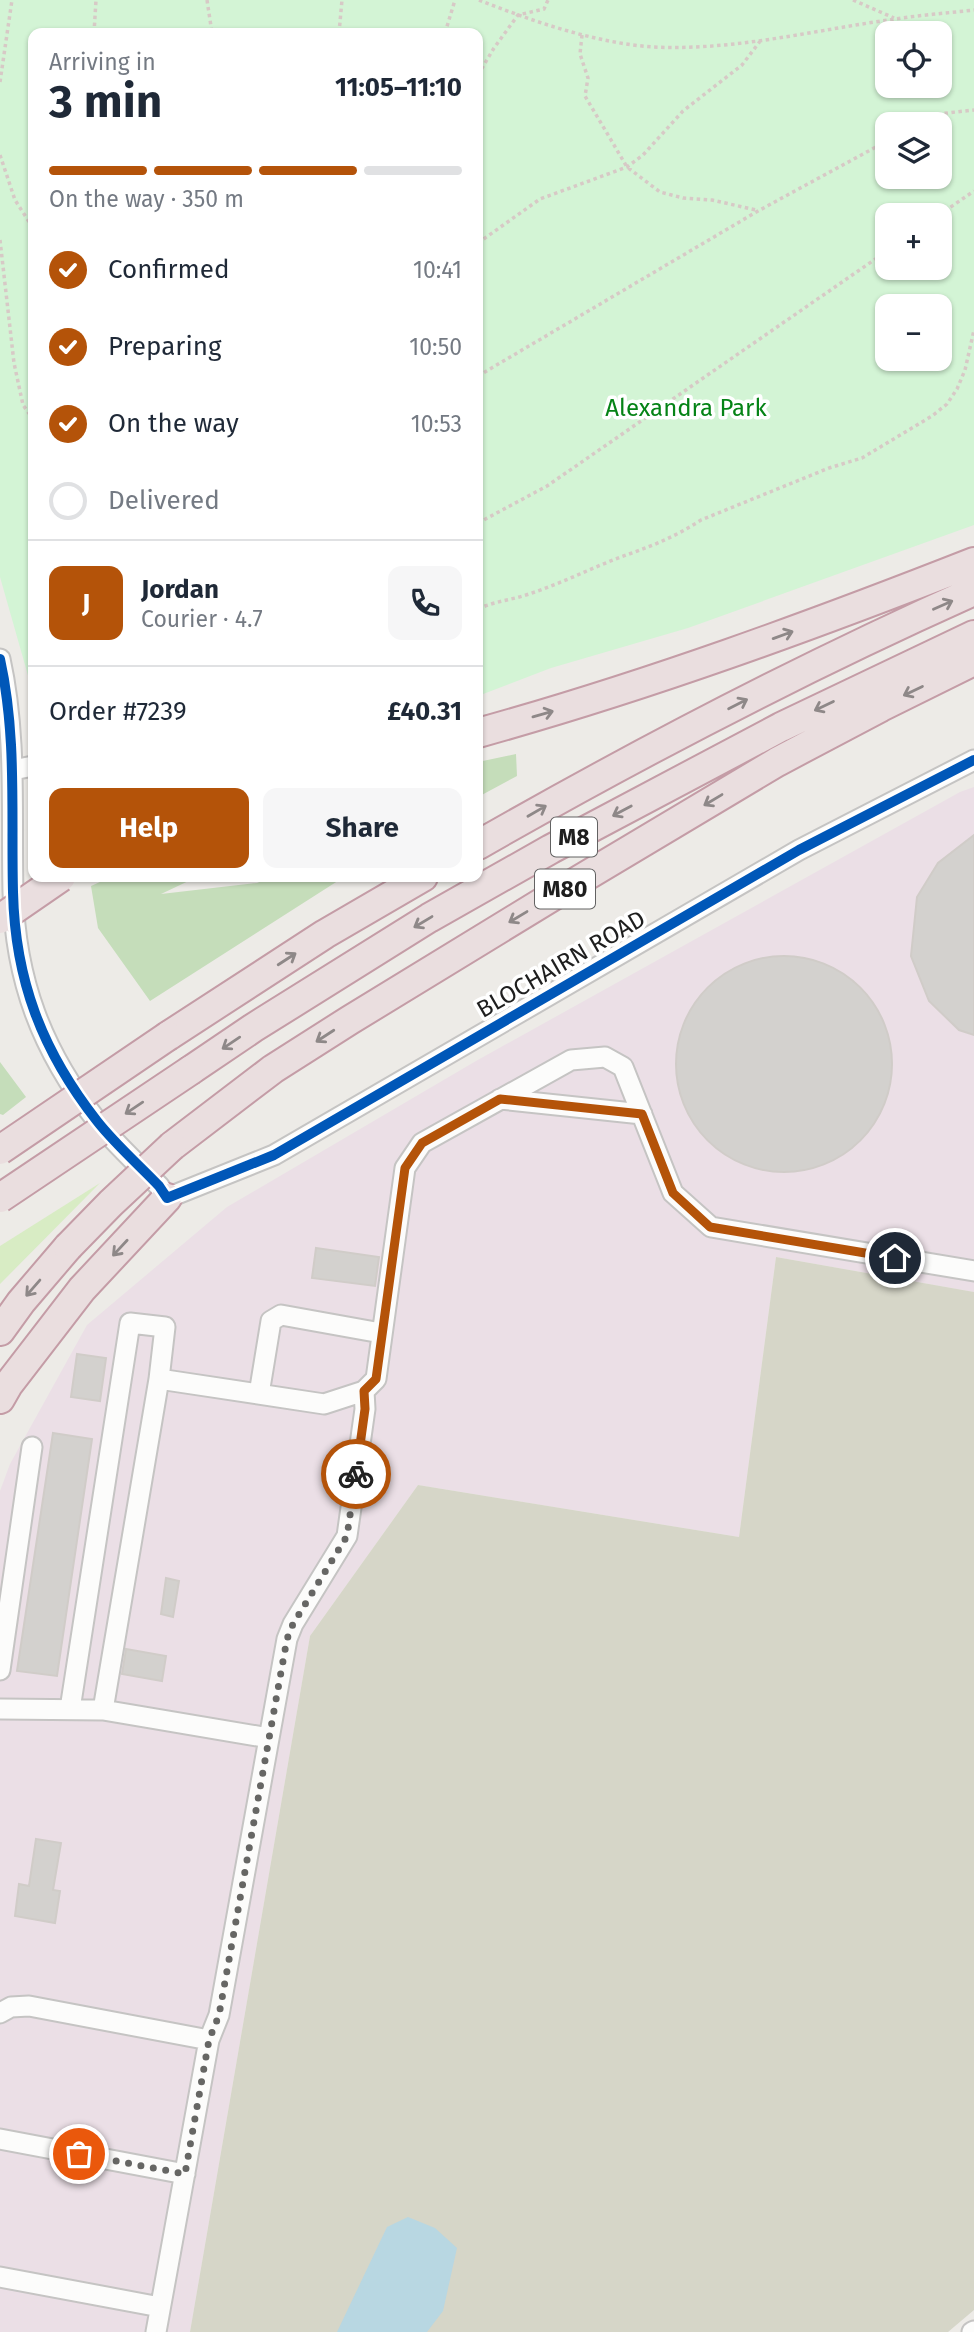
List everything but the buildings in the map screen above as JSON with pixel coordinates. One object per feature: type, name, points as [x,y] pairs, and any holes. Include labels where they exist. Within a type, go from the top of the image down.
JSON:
[{"type":"highway","points":[[483,732],[680,672],[974,562]]},
{"type":"highway","name":"M8","points":[[483,842],[760,693],[974,592]]},
{"type":"highway","name":"M8","points":[[0,1198],[253,1028],[429,918],[551,849],[781,727],[974,635]]},
{"type":"highway","name":"M80","points":[[0,1331],[68,1247],[111,1203],[172,1146],[273,1069],[566,888],[777,762],[974,660]]},
{"type":"highway","points":[[8,930],[56,882]]},
{"type":"highway","points":[[0,1150],[325,934],[414,882]]},
{"type":"highway","points":[[0,1399],[82,1289],[167,1198]]},
{"type":"street","points":[[0,659],[13,770],[6,896],[8,930],[23,981],[34,1015],[65,1074],[98,1122],[159,1186],[167,1198]]},
{"type":"street","name":"BLOCHAIRN ROAD","points":[[167,1198],[274,1155],[799,850],[974,760]]},
{"type":"street","points":[[13,770],[28,767]]},
{"type":"street","points":[[159,1379],[324,1404],[364,1391],[376,1379],[405,1168],[422,1143],[571,1060],[605,1057],[623,1067],[673,1193],[710,1227],[974,1271]]},
{"type":"street","points":[[500,1099],[642,1114]]},
{"type":"street","points":[[259,1394],[271,1321],[281,1315],[381,1333]]},
{"type":"street","points":[[70,1709],[130,1323],[165,1327],[159,1379],[103,1710]]},
{"type":"street","points":[[156,2332],[209,2040],[219,2015],[290,1631],[347,1536],[365,1409],[364,1391]]},
{"type":"street","points":[[0,1670],[32,1447]]},
{"type":"street","points":[[0,1709],[103,1710],[269,1738]]},
{"type":"street","points":[[0,2013],[11,2007],[29,2006],[209,2040]]},
{"type":"street","points":[[0,2139],[185,2174]]},
{"type":"street","points":[[0,2277],[160,2307]]},
{"type":"path","points":[[0,82],[12,0]]},
{"type":"path","points":[[94,28],[96,0]]},
{"type":"path","points":[[206,0],[211,28]]},
{"type":"path","points":[[339,28],[342,0]]},
{"type":"path","points":[[446,28],[455,0]]},
{"type":"path","points":[[479,0],[582,35],[650,47],[699,47],[761,40],[896,18],[974,10]]},
{"type":"path","points":[[483,67],[518,15],[544,9],[548,0]]},
{"type":"path","points":[[853,0],[896,18]]},
{"type":"path","points":[[582,35],[580,54],[588,78],[585,96],[626,167],[660,192],[758,211]]},
{"type":"path","points":[[483,239],[540,199],[626,167],[643,155],[683,111],[743,65],[761,40]]},
{"type":"path","points":[[952,112],[974,110]]},
{"type":"path","points":[[483,373],[758,211],[875,148]]},
{"type":"path","points":[[0,155],[15,200],[28,220]]},
{"type":"path","points":[[952,206],[974,191]]},
{"type":"path","points":[[0,240],[15,363],[23,405],[28,412]]},
{"type":"path","points":[[483,520],[547,486],[875,259]]},
{"type":"path","points":[[483,607],[527,595],[651,547],[701,520],[829,468],[862,458],[899,437],[947,404],[957,390],[965,370],[974,330]]},
{"type":"shaded area","points":[[974,787],[974,1292],[776,1257],[739,1537],[418,1485],[310,1636],[190,2332],[0,2332],[0,1491],[10,1464],[87,1325],[227,1207],[476,1061],[960,792]]},
{"type":"shaded area","points":[[776,1257],[974,1292],[974,2310],[948,2332],[190,2332],[310,1636],[418,1485],[739,1537]]},
{"type":"green space","name":"Alexandra Park","points":[[0,0],[974,0],[974,525],[688,628],[551,668],[483,694],[483,28],[28,28],[28,675],[0,577]]},
{"type":"green space","points":[[516,754],[517,776],[483,794],[483,761]]},
{"type":"green space","points":[[100,882],[186,882],[161,894],[259,882],[336,882],[150,1001],[98,928],[91,886]]},
{"type":"green space","points":[[0,1062],[26,1097],[3,1115],[0,1114]]},
{"type":"green space","points":[[100,1183],[0,1284],[0,1246]]},
{"type":"water","points":[[408,2217],[435,2228],[457,2248],[443,2311],[427,2332],[337,2332],[387,2227]]},
{"type":"cycle path","points":[[0,659],[11,746],[15,924],[26,985],[47,1041],[78,1095],[104,1130],[159,1186],[167,1198],[274,1155],[799,850],[974,760]]},
{"type":"way so far","points":[[79,2154],[185,2174],[209,2040],[219,2015],[287,1639],[293,1624],[347,1536],[356,1474]]},
{"type":"route","points":[[356,1474],[365,1409],[364,1391],[376,1379],[405,1168],[422,1143],[500,1099],[642,1114],[673,1193],[710,1227],[895,1258]]}]
